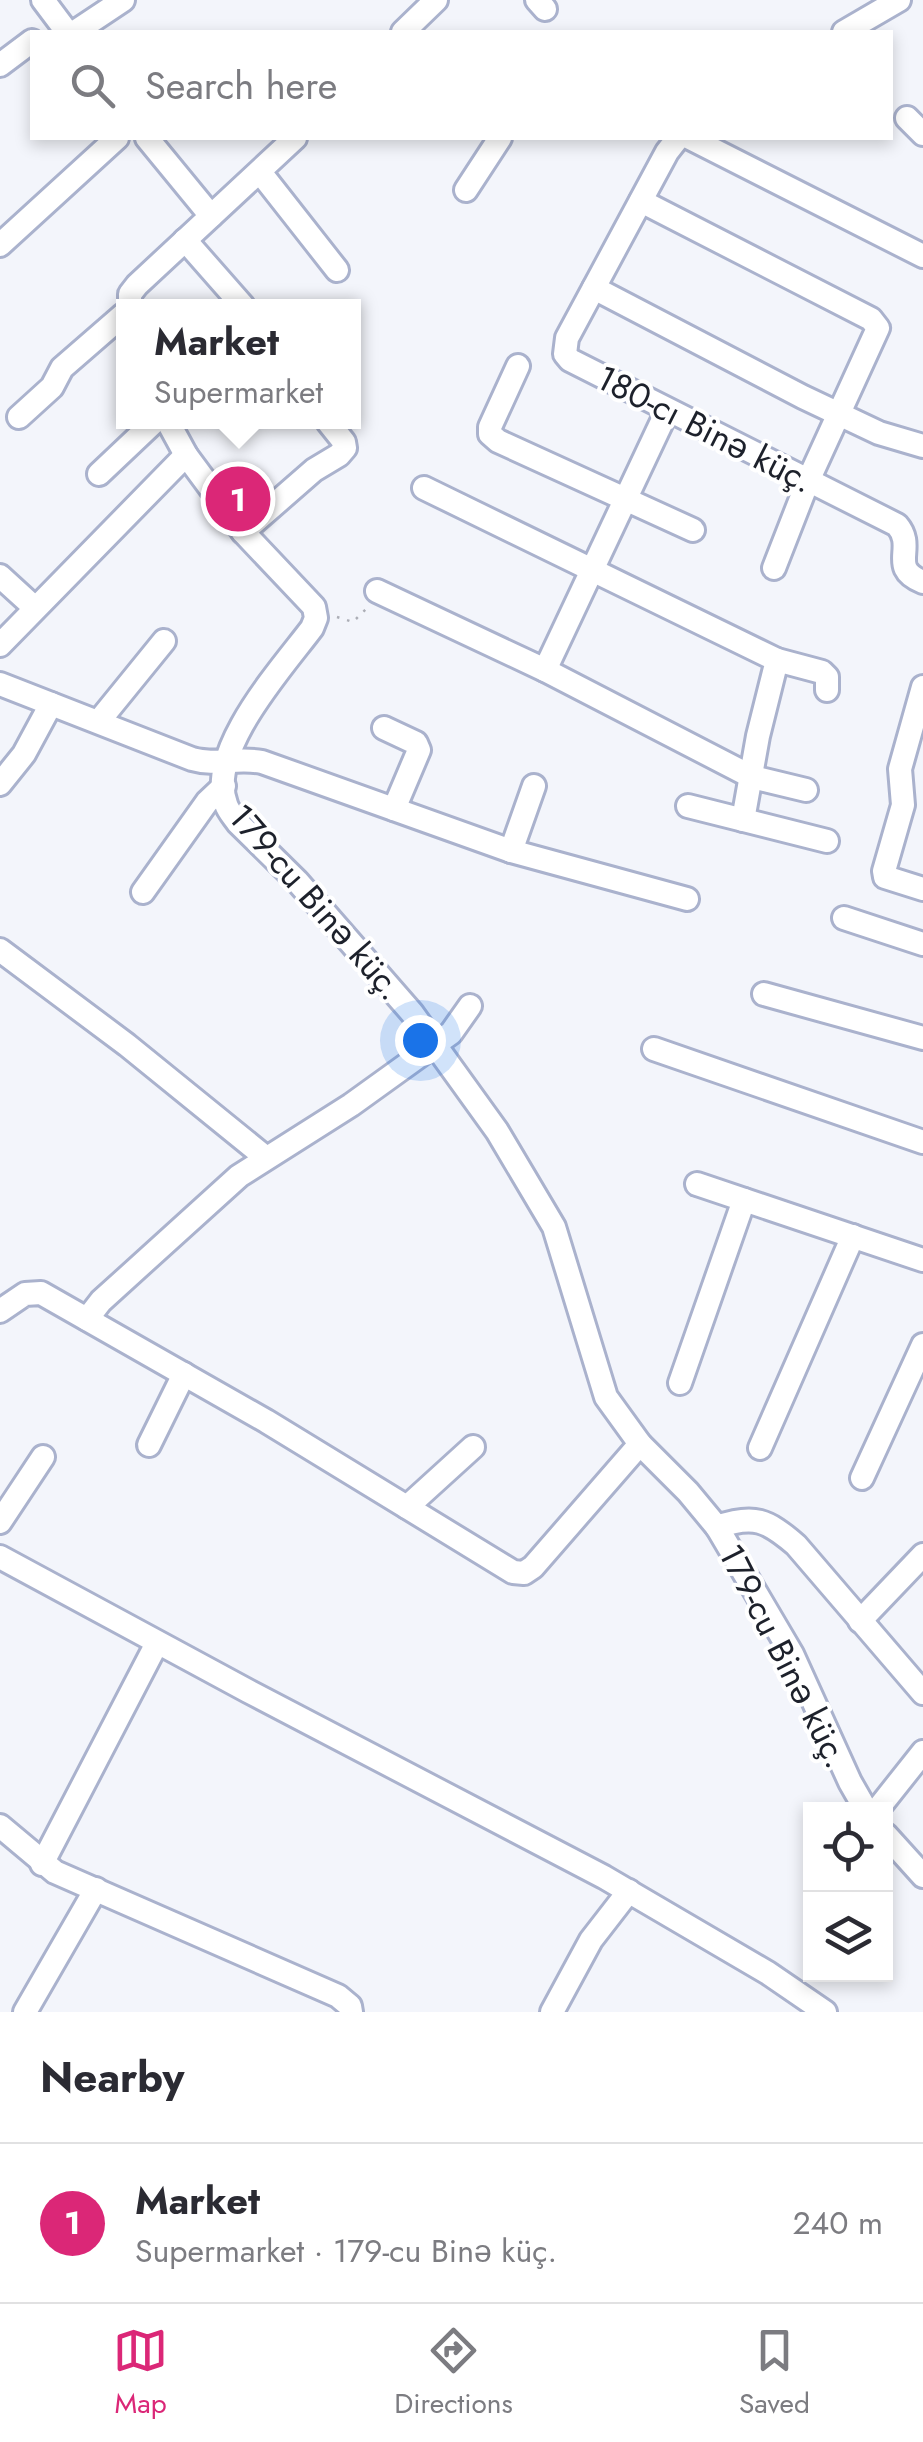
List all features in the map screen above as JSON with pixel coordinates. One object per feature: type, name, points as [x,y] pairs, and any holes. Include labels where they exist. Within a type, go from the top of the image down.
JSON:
[{"type":"street","points":[[43,0],[62,30],[123,0]]},
{"type":"street","points":[[405,30],[436,0]]},
{"type":"street","points":[[847,30],[887,3]]},
{"type":"street","points":[[0,65],[30,42]]},
{"type":"street","points":[[0,245],[116,140]]},
{"type":"street","points":[[149,140],[212,216]]},
{"type":"street","points":[[130,299],[137,284],[293,140]]},
{"type":"street","points":[[466,190],[499,140]]},
{"type":"street","name":"180-cı Binə küç.","points":[[675,140],[567,338],[565,354],[667,411],[897,526],[905,537],[903,566],[923,582]]},
{"type":"street","points":[[678,140],[923,256]]},
{"type":"street","points":[[260,172],[337,270]]},
{"type":"street","points":[[641,201],[876,323],[877,334],[808,481],[774,568]]},
{"type":"street","points":[[185,240],[237,299]]},
{"type":"street","points":[[594,288],[839,414],[894,439],[923,446]]},
{"type":"street","points":[[19,418],[52,387],[62,368],[116,321]]},
{"type":"street","points":[[518,366],[490,434],[693,530]]},
{"type":"street","points":[[545,670],[667,411]]},
{"type":"street","points":[[99,474],[147,429]]},
{"type":"street","points":[[172,429],[186,455],[243,532],[308,598],[316,618]]},
{"type":"street","points":[[243,532],[314,470],[339,455],[345,448],[333,429]]},
{"type":"street","points":[[0,645],[186,455]]},
{"type":"street","points":[[424,488],[778,660],[822,672],[827,676],[827,690]]},
{"type":"street","points":[[0,576],[35,608]]},
{"type":"street","points":[[376,591],[545,670],[752,777],[806,790]]},
{"type":"street","name":"179-cu Binə küç.","points":[[316,618],[240,728],[226,762],[226,806],[336,924],[436,1044],[497,1130],[547,1211],[606,1397],[640,1444],[717,1527],[792,1654],[861,1802]]},
{"type":"street","points":[[99,721],[164,642]]},
{"type":"street","points":[[743,820],[778,660]]},
{"type":"street","points":[[0,684],[192,759],[216,764],[262,762],[510,851],[687,899]]},
{"type":"street","points":[[923,687],[900,769],[912,796],[900,819],[884,871],[891,880],[923,889]]},
{"type":"street","points":[[0,784],[24,754],[51,704]]},
{"type":"street","points":[[384,728],[416,743],[419,750],[394,808]]},
{"type":"street","points":[[143,892],[207,802],[224,786]]},
{"type":"street","points":[[510,851],[534,786]]},
{"type":"street","points":[[688,806],[827,841]]},
{"type":"street","points":[[844,918],[923,944]]},
{"type":"street","points":[[0,950],[128,1045],[265,1157]]},
{"type":"street","points":[[764,994],[923,1038]]},
{"type":"street","points":[[87,1319],[101,1301],[182,1227],[265,1157],[351,1105],[436,1044],[451,1032],[470,1006]]},
{"type":"street","points":[[654,1049],[923,1142]]},
{"type":"street","points":[[697,1184],[923,1260]]},
{"type":"street","points":[[680,1383],[744,1200]]},
{"type":"street","points":[[760,1448],[853,1236]]},
{"type":"street","points":[[0,1311],[33,1291],[42,1293],[407,1507],[501,1567],[524,1573],[533,1568],[640,1444]]},
{"type":"street","points":[[862,1478],[923,1345]]},
{"type":"street","points":[[149,1445],[184,1374]]},
{"type":"street","points":[[407,1507],[473,1448]]},
{"type":"street","points":[[0,1522],[43,1457]]},
{"type":"street","points":[[717,1527],[750,1518],[796,1545],[923,1693]]},
{"type":"street","points":[[860,1621],[923,1555]]},
{"type":"street","points":[[0,1556],[630,1891],[815,2009]]},
{"type":"street","points":[[42,1864],[158,1643]]},
{"type":"street","points":[[882,1802],[923,1752]]},
{"type":"street","points":[[0,1826],[42,1864],[352,1998]]},
{"type":"street","points":[[893,1843],[923,1876]]},
{"type":"street","points":[[26,2012],[96,1889]]},
{"type":"street","points":[[552,2012],[591,1940],[630,1891]]},
{"type":"path","points":[[316,618],[332,616],[353,622],[376,591]]},
{"type":"place","name":"Market","points":[[238,499]]}]
